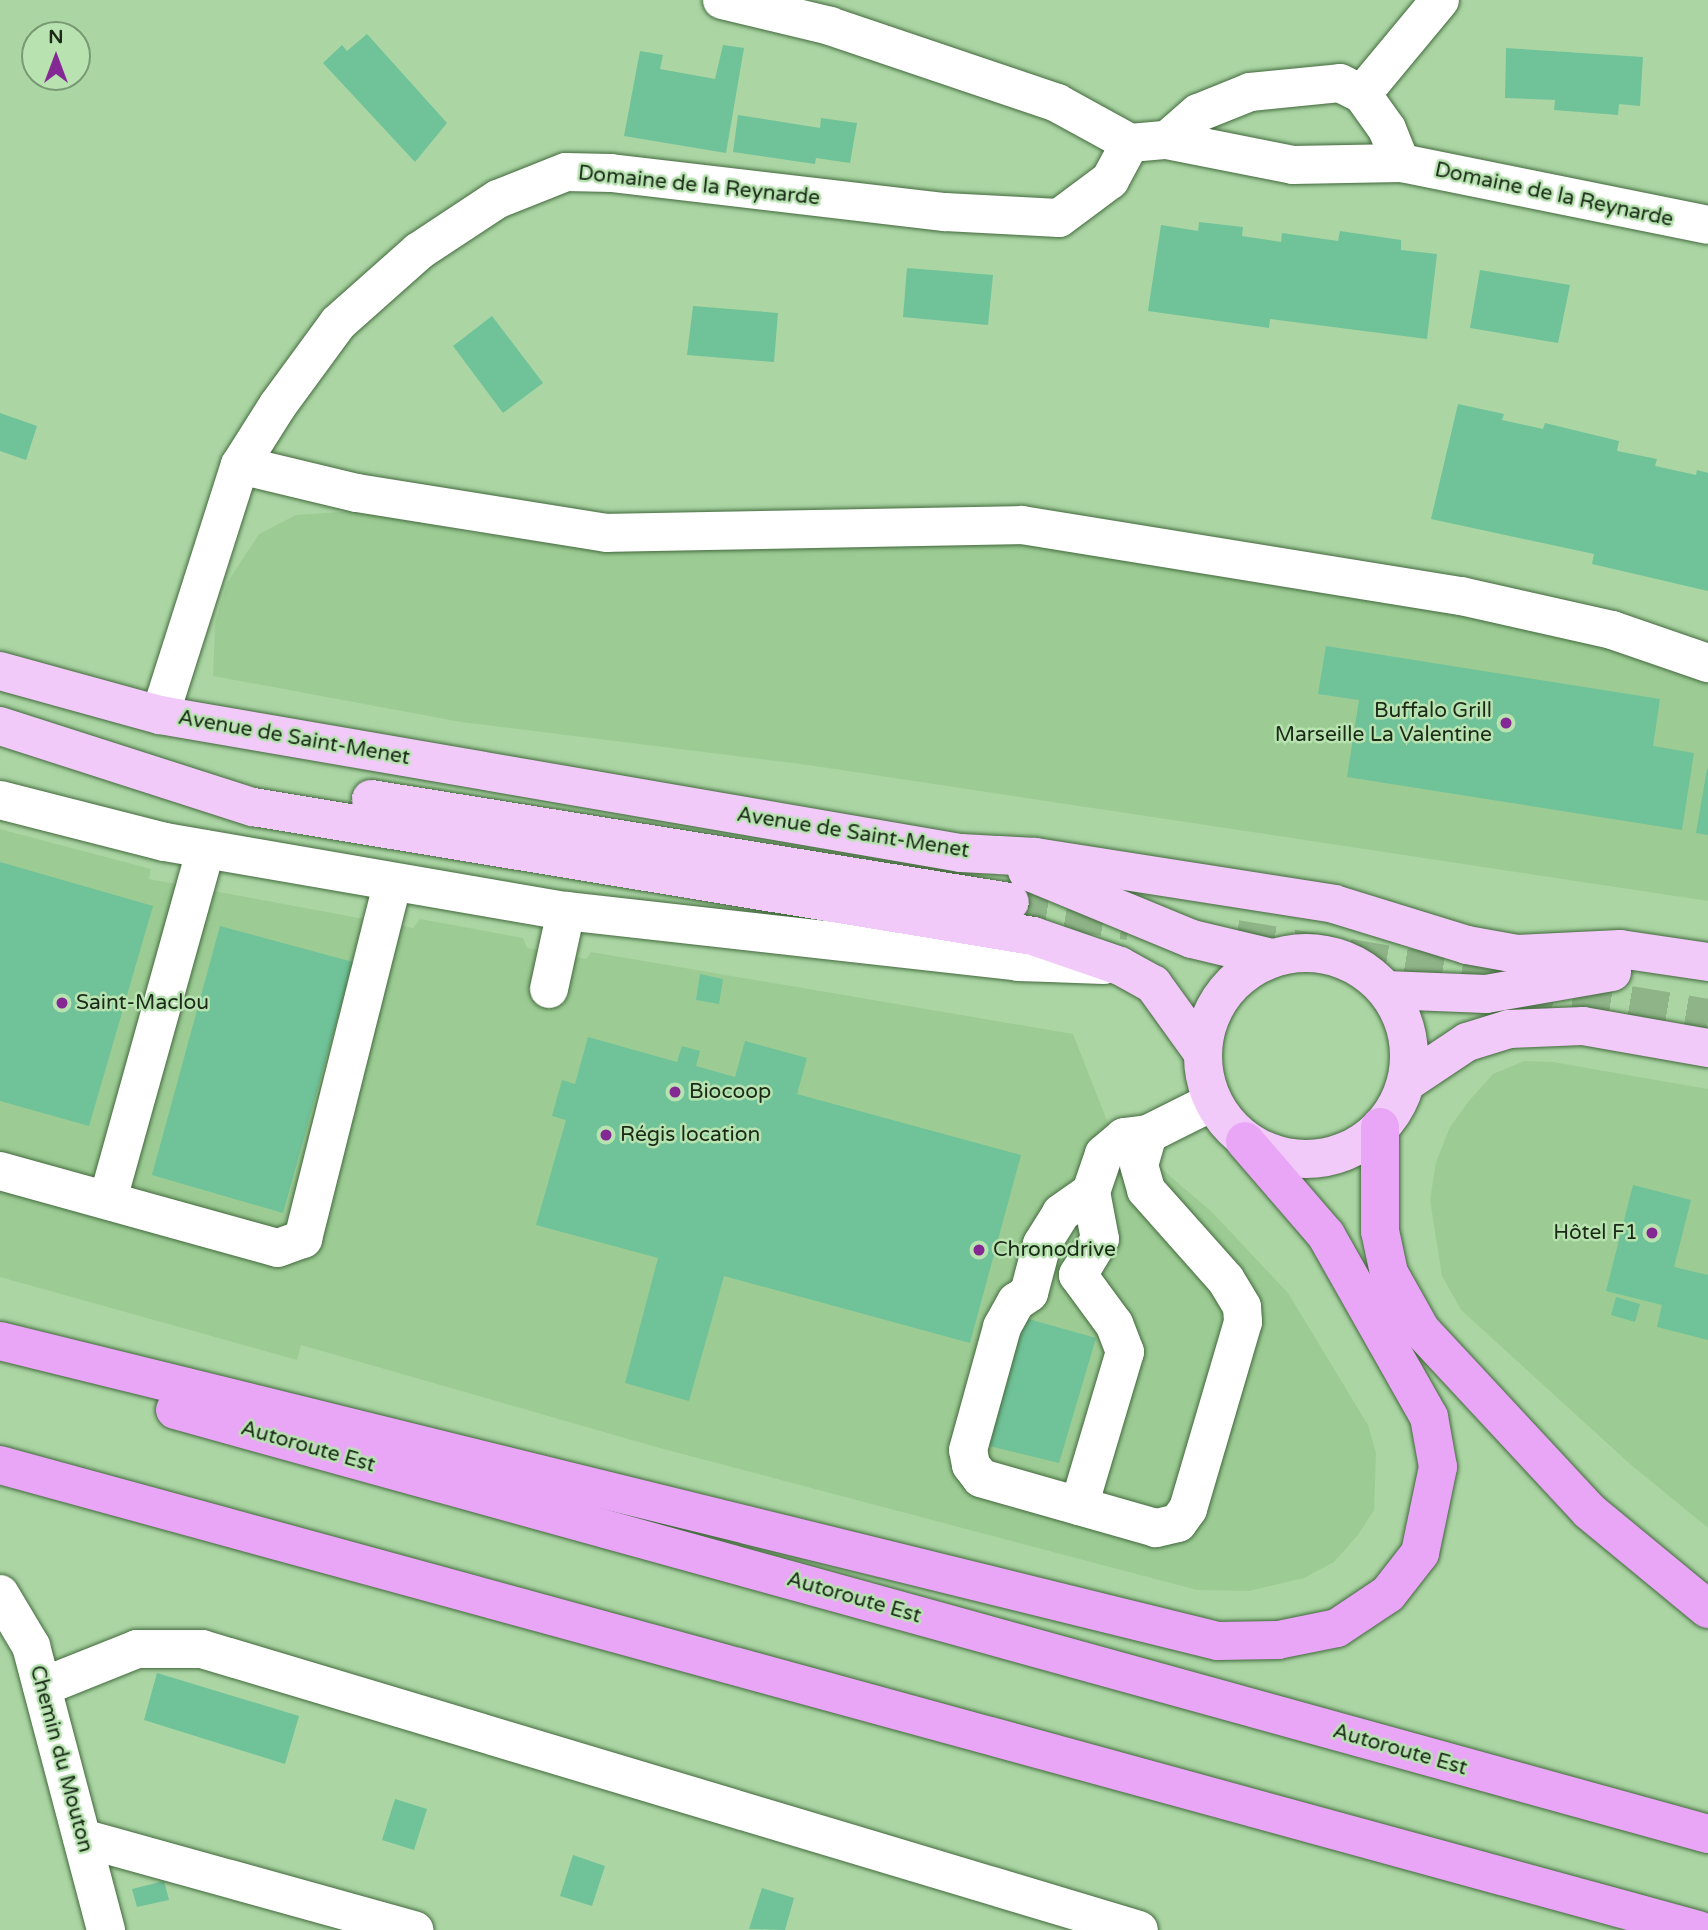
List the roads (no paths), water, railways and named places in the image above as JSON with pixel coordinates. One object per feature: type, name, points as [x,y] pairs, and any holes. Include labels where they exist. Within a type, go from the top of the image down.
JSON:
[{"type":"highway","points":[[1380,1127],[1385,1252],[1389,1273],[1421,1330],[1589,1511],[1708,1609]]},
{"type":"highway","points":[[0,1341],[1218,1641],[1278,1640],[1337,1628],[1388,1594],[1420,1553],[1438,1467],[1429,1418],[1326,1235],[1245,1141]]},
{"type":"highway","name":"Autoroute Est","points":[[0,1361],[1708,1834]]},
{"type":"highway","points":[[0,1465],[1699,1930]]},
{"type":"highway","points":[[1587,1900],[1671,1930]]},
{"type":"main road","name":"Avenue de Saint-Menet","points":[[0,671],[160,715],[961,853],[1035,857],[1334,904],[1467,945],[1517,954],[1620,949],[1708,962]]},
{"type":"main road","points":[[0,726],[253,807],[1033,936],[1120,966],[1153,984],[1202,1052],[1212,1102],[1245,1141],[1278,1157],[1315,1160],[1350,1150],[1380,1127],[1397,1107],[1407,1082],[1410,1049],[1403,1018],[1386,990],[1363,970],[1334,957],[1303,952],[1272,958],[1236,979],[1212,1012],[1202,1052]]},
{"type":"main road","points":[[89,755],[1010,902]]},
{"type":"main road","points":[[961,853],[1023,869],[1192,939],[1272,958]]},
{"type":"main road","points":[[1386,990],[1486,994],[1618,971],[1708,981]]},
{"type":"main road","points":[[1407,1082],[1467,1042],[1509,1029],[1584,1026],[1708,1048]]},
{"type":"street","name":"Domaine de la Reynarde","points":[[722,0],[830,26],[1057,103],[1149,142],[1293,165],[1401,163],[1708,225]]},
{"type":"street","points":[[1401,163],[1387,129],[1362,94],[1440,0]]},
{"type":"street","name":"Domaine de la Reynarde","points":[[160,715],[240,465],[338,323],[419,251],[498,199],[566,172],[945,212],[1059,218],[1110,180],[1149,142],[1198,113],[1250,92],[1340,83],[1362,94]]},
{"type":"street","points":[[240,465],[357,493],[607,533],[1022,525],[1461,596],[1612,630],[1708,663]]},
{"type":"street","points":[[0,800],[206,849],[566,911],[1018,962],[1120,966]]},
{"type":"street","points":[[108,1199],[206,849]]},
{"type":"street","points":[[0,1171],[278,1248],[303,1239],[393,882]]},
{"type":"street","points":[[549,989],[566,911]]},
{"type":"street","points":[[1079,1506],[1125,1352],[1114,1324],[1078,1275],[1100,1239],[1091,1192],[1104,1154],[1124,1137],[1148,1134],[1212,1102]]},
{"type":"street","points":[[1091,1192],[1061,1213],[1042,1244],[1029,1293],[1016,1302],[1002,1327],[968,1450],[971,1465],[981,1478],[1156,1528],[1178,1522],[1188,1509],[1243,1322],[1242,1307],[1226,1280],[1146,1189],[1139,1165],[1148,1134]]},
{"type":"street","name":"Chemin du Mouton","points":[[0,1594],[31,1646],[106,1930]]},
{"type":"street","points":[[42,1687],[137,1649],[202,1649],[1139,1930]]},
{"type":"street","points":[[82,1838],[414,1930]]},
{"type":"tunnel","points":[[1010,902],[1129,921]]},
{"type":"tunnel","points":[[1236,939],[1708,1018]]},
{"type":"place","name":"Buffalo Grill Marseille La Valentine","points":[[1506,723]]},
{"type":"place","name":"Saint-Maclou","points":[[62,1003]]},
{"type":"place","name":"Biocoop","points":[[675,1092]]},
{"type":"place","name":"Régis location","points":[[606,1135]]},
{"type":"place","name":"Hôtel F1","points":[[1652,1233]]},
{"type":"place","name":"Chronodrive","points":[[979,1250]]}]
